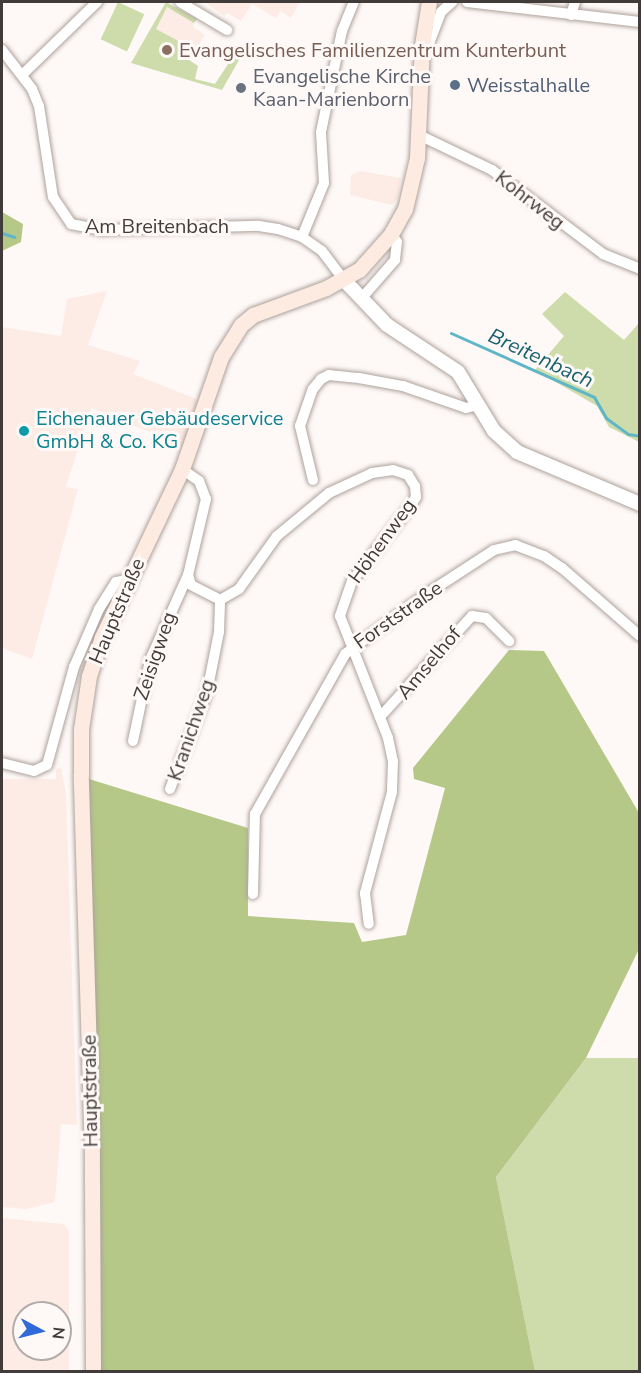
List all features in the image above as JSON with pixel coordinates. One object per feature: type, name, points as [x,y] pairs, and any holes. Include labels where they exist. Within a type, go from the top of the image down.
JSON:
[{"type":"main road","name":"Hauptstraße","points":[[93,1371],[81,729],[90,676],[102,637],[182,469],[221,357],[241,325],[268,308],[344,280],[391,234],[414,181],[419,135],[422,45],[429,2]]},
{"type":"street","points":[[22,75],[97,2]]},
{"type":"street","points":[[180,2],[227,30]]},
{"type":"street","points":[[302,237],[324,183],[321,132],[342,31],[354,2]]},
{"type":"street","points":[[422,45],[430,41],[441,12],[452,2]]},
{"type":"street","points":[[467,2],[639,22]]},
{"type":"street","points":[[571,15],[575,2]]},
{"type":"street","name":"Am Breitenbach","points":[[2,50],[22,75],[39,106],[53,197],[71,224],[101,230],[259,226],[302,237],[322,251],[344,280]]},
{"type":"street","name":"Kohrweg","points":[[419,135],[492,170],[597,250],[639,269]]},
{"type":"street","points":[[361,299],[395,260],[397,242],[391,234]]},
{"type":"street","points":[[344,280],[387,325],[458,372],[494,431],[517,452],[639,504]]},
{"type":"street","points":[[313,480],[300,426],[313,388],[321,379],[329,375],[404,386],[466,408],[478,405]]},
{"type":"street","points":[[182,469],[199,481],[206,500],[188,574],[191,585],[220,600]]},
{"type":"street","name":"Höhenweg","points":[[220,600],[239,589],[277,536],[329,493],[372,473],[402,472],[412,480],[416,497],[364,561],[342,603],[342,628],[391,746],[394,781],[365,893],[369,924]]},
{"type":"street","name":"Forststraße","points":[[252,894],[255,814],[351,648],[494,550],[515,545],[562,568],[639,636]]},
{"type":"street","name":"Zeisigweg","points":[[133,741],[150,660],[188,574]]},
{"type":"street","points":[[2,763],[34,771],[46,765],[74,667],[99,609],[116,582],[129,579]]},
{"type":"street","name":"Kranichweg","points":[[170,789],[207,693],[219,632],[220,600]]},
{"type":"street","name":"Amselhof","points":[[380,717],[465,621],[481,615],[509,641]]},
{"type":"shaded area","points":[[205,2],[300,2],[291,18],[280,11],[276,18],[252,4],[241,21],[227,13],[224,16]]},
{"type":"shaded area","name":"Evangelisches Familienzentrum Kunterbunt","points":[[167,7],[187,17],[194,23],[193,27],[205,35],[189,61],[131,63]]},
{"type":"shaded area","points":[[360,171],[401,178],[397,199],[392,205],[350,195],[351,175]]},
{"type":"shaded area","points":[[107,291],[88,345],[140,361],[133,374],[199,400],[184,446],[91,408],[66,487],[78,489],[32,659],[2,648],[2,327],[61,336],[67,299]]},
{"type":"shaded area","points":[[61,768],[66,794],[77,1125],[61,1124],[55,1202],[27,1209],[2,1207],[2,779],[56,779],[56,769]]},
{"type":"shaded area","points":[[2,1218],[64,1224],[69,1231],[69,1301],[12,1301],[12,1361],[69,1361],[69,1371],[2,1371]]},
{"type":"green space","points":[[118,2],[144,14],[127,51],[101,39]]},
{"type":"green space","points":[[166,2],[197,19],[194,23],[167,7],[156,29],[184,44],[179,53],[198,66],[195,79],[215,84],[232,58],[229,52],[221,51],[230,48],[235,52],[239,60],[222,90],[131,63]]},
{"type":"green space","points":[[2,212],[23,224],[21,242],[2,251]]},
{"type":"green space","points":[[565,292],[624,340],[639,323],[639,442],[609,427],[597,406],[535,370],[564,336],[542,314]]},
{"type":"green space","points":[[509,650],[544,651],[639,813],[640,947],[586,1058],[496,1177],[535,1371],[100,1371],[89,779],[248,828],[248,916],[354,923],[362,942],[406,935],[445,788],[414,779],[413,768]]},
{"type":"green space","points":[[586,1058],[639,1058],[639,1371],[535,1371],[496,1177]]},
{"type":"waterway","name":"Breitenbach","points":[[2,233],[14,237]]},
{"type":"waterway","name":"Breitenbach","points":[[451,333],[594,397],[606,418],[628,434],[640,436]]},
{"type":"place","name":"Evangelisches Familienzentrum Kunterbunt","points":[[167,50]]},
{"type":"place","name":"Weisstalhalle","points":[[455,85]]},
{"type":"place","name":"Evangelische Kirche Kaan-Marienborn","points":[[241,88]]},
{"type":"place","name":"Eichenauer Gebäudeservice GmbH & Co. KG","points":[[24,431]]}]
